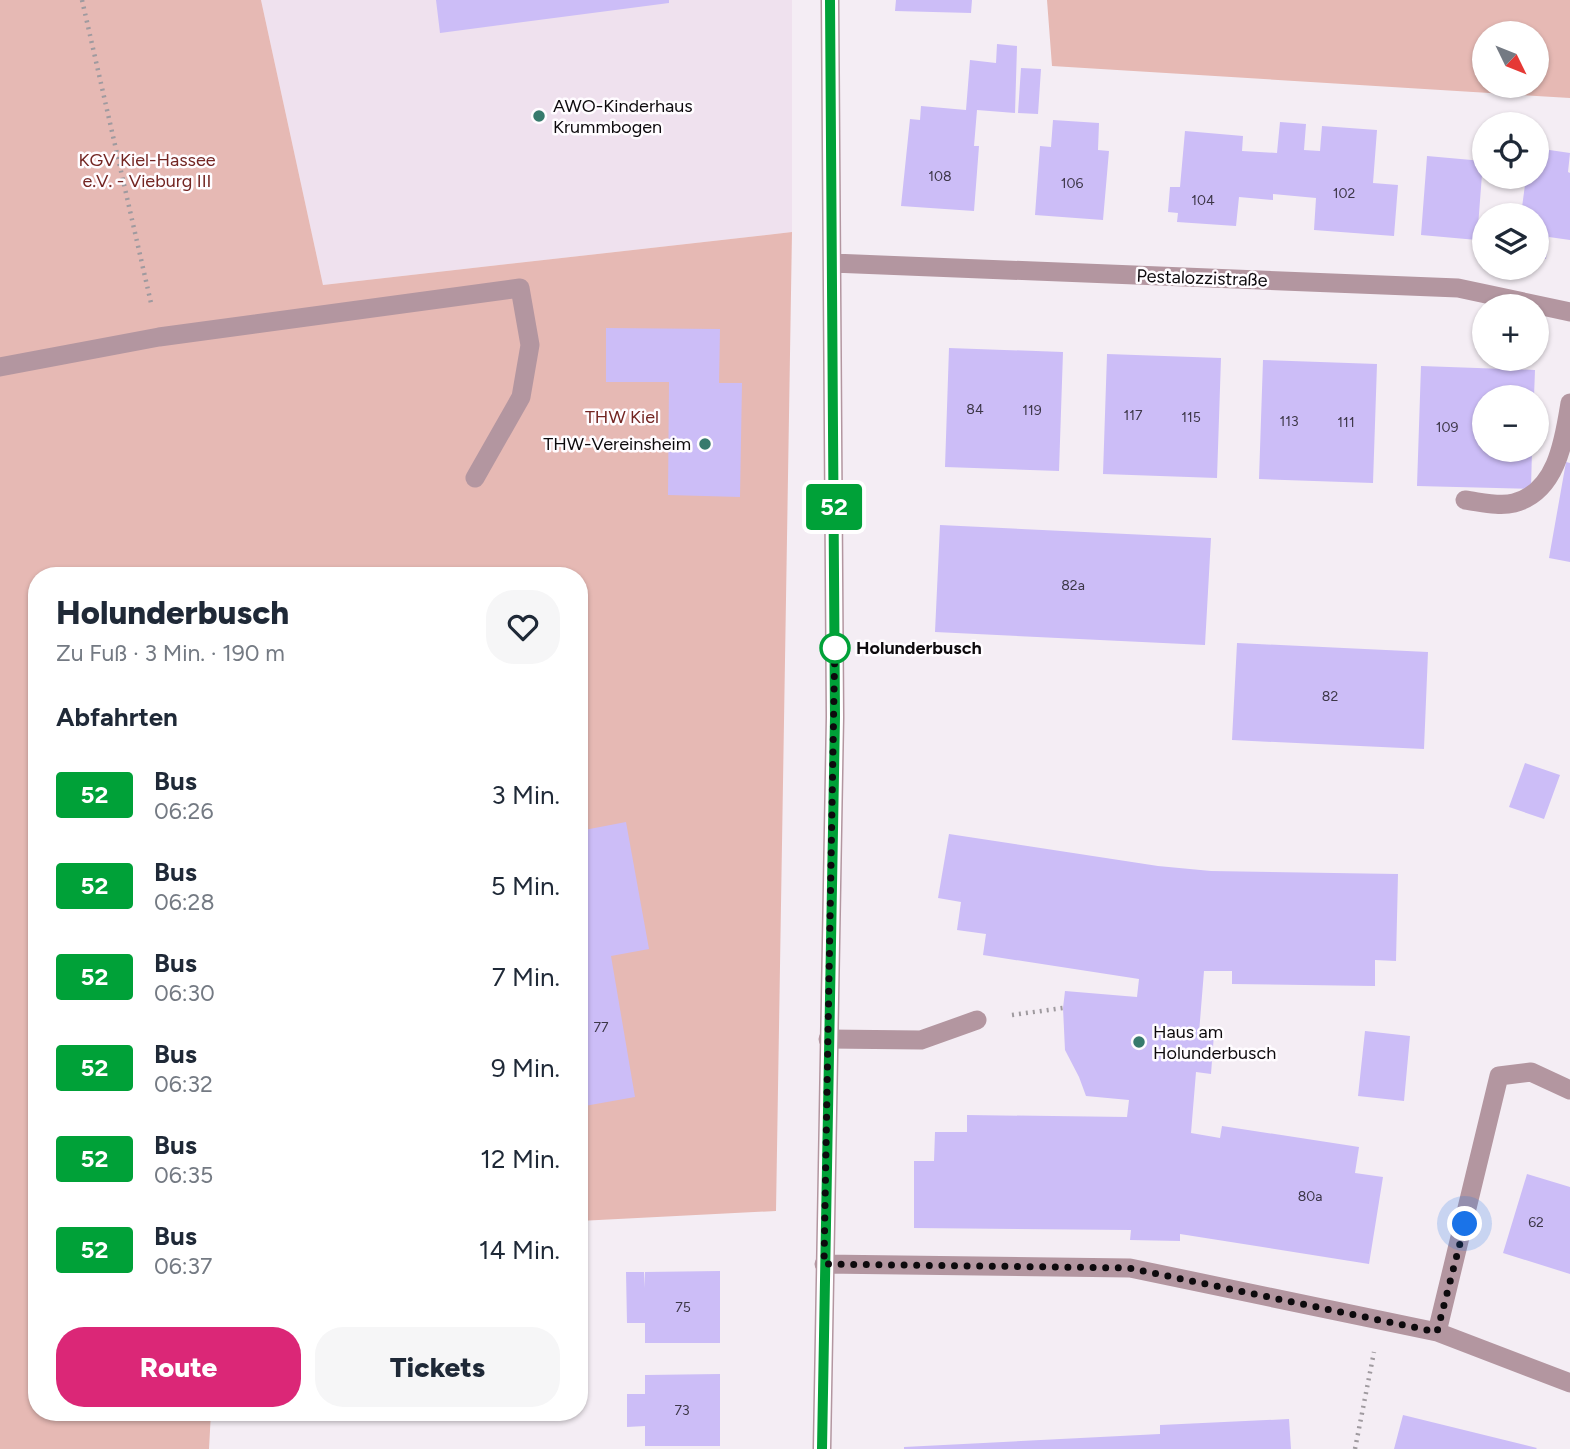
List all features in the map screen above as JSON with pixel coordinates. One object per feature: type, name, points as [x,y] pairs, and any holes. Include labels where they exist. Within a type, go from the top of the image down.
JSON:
[{"type":"street","points":[[822,1449],[835,717],[830,0]]},
{"type":"street","name":"Pestalozzistraße","points":[[832,263],[1458,288],[1570,312]]},
{"type":"street","points":[[0,367],[159,337],[520,288],[530,345],[521,397],[475,478]]},
{"type":"street","points":[[1465,500],[1501,505],[1516,503],[1534,494],[1557,461],[1570,403]]},
{"type":"street","points":[[828,1039],[920,1040],[978,1020]]},
{"type":"street","points":[[1437,1332],[1499,1076],[1531,1072],[1570,1090]]},
{"type":"street","points":[[824,1264],[1129,1268],[1437,1332],[1570,1383]]},
{"type":"path","points":[[82,0],[159,337]]},
{"type":"path","points":[[1355,1449],[1381,1321]]},
{"type":"shaded area","name":"AWO-Kinderhaus Krummbogen","points":[[261,0],[792,0],[792,232],[323,285]]},
{"type":"green space","name":"THW Kiel","points":[[0,0],[261,0],[323,285],[792,232],[776,1211],[588,1221],[588,567],[28,567],[28,1421],[211,1421],[209,1449],[0,1449]]},
{"type":"green space","points":[[1047,0],[1570,0],[1570,98],[1549,97],[1549,21],[1472,21],[1472,92],[1052,66]]},
{"type":"building","points":[[436,0],[669,0],[669,3],[440,33]]},
{"type":"building","points":[[896,0],[972,0],[971,13],[895,11]]},
{"type":"building","points":[[997,44],[1017,46],[1015,113],[977,110],[974,146],[979,146],[974,211],[901,206],[910,119],[920,120],[921,106],[966,110],[970,60],[996,63]]},
{"type":"building","points":[[1021,68],[1041,69],[1038,114],[1018,113]]},
{"type":"building","points":[[1053,120],[1099,123],[1098,150],[1109,151],[1103,220],[1035,215],[1040,146],[1051,147]]},
{"type":"building","points":[[1280,122],[1306,124],[1304,150],[1320,151],[1322,126],[1377,130],[1373,183],[1398,185],[1394,236],[1314,230],[1316,198],[1273,194],[1273,200],[1239,197],[1236,226],[1177,222],[1178,213],[1168,212],[1170,187],[1180,187],[1185,131],[1243,136],[1242,151],[1277,153]]},
{"type":"building","points":[[1549,150],[1570,153],[1570,240],[1549,237],[1549,203],[1523,203],[1524,189],[1549,189]]},
{"type":"building","points":[[1427,156],[1472,160],[1472,189],[1481,189],[1480,203],[1472,203],[1472,240],[1421,235]]},
{"type":"building","name":"THW-Vereinsheim","points":[[606,328],[720,329],[719,383],[742,383],[740,497],[668,495],[669,382],[606,382]]},
{"type":"building","points":[[949,348],[1063,352],[1059,471],[945,467]]},
{"type":"building","points":[[1107,354],[1221,358],[1217,478],[1103,474]]},
{"type":"building","points":[[1263,360],[1377,364],[1373,483],[1259,479]]},
{"type":"building","points":[[1421,366],[1472,368],[1472,371],[1535,371],[1534,385],[1472,385],[1472,462],[1532,462],[1531,489],[1417,486]]},
{"type":"building","points":[[1566,462],[1570,463],[1570,562],[1549,558]]},
{"type":"building","points":[[940,525],[1211,538],[1205,645],[935,632]]},
{"type":"building","points":[[1237,643],[1428,652],[1424,749],[1232,740]]},
{"type":"building","points":[[1525,763],[1560,775],[1544,819],[1509,807]]},
{"type":"building","points":[[626,822],[649,949],[611,956],[635,1097],[588,1105],[588,829]]},
{"type":"building","name":"Haus am Holunderbusch","points":[[949,834],[1158,866],[1211,871],[1398,874],[1396,961],[1375,960],[1375,986],[1232,984],[1232,971],[1204,971],[1199,1033],[1214,1034],[1211,1074],[1196,1072],[1191,1133],[1220,1138],[1222,1126],[1359,1147],[1355,1173],[1383,1177],[1369,1264],[1180,1234],[1180,1241],[1130,1240],[1131,1230],[914,1228],[914,1161],[934,1161],[935,1132],[967,1132],[967,1115],[1127,1117],[1129,1100],[1086,1096],[1065,1050],[1063,1008],[1065,991],[1137,997],[1139,979],[983,955],[986,934],[957,930],[961,902],[938,898]]},
{"type":"building","points":[[1365,1031],[1410,1036],[1404,1101],[1358,1096]]},
{"type":"building","points":[[1527,1174],[1570,1187],[1570,1274],[1503,1253]]},
{"type":"building","points":[[720,1271],[720,1343],[645,1343],[645,1323],[627,1323],[626,1272],[644,1272],[645,1288],[645,1272]]},
{"type":"building","points":[[720,1374],[720,1446],[645,1446],[645,1426],[627,1427],[627,1394],[645,1394],[645,1375]]},
{"type":"building","points":[[1403,1415],[1537,1448],[1394,1449]]},
{"type":"building","points":[[1289,1419],[1291,1449],[904,1449],[1160,1434],[1160,1425]]},
{"type":"bus line","name":"52","points":[[822,1449],[835,717],[830,0]]},
{"type":"place","name":"AWO-Kinderhaus Krummbogen","points":[[539,116]]},
{"type":"place","name":"THW-Vereinsheim","points":[[705,444]]},
{"type":"place","name":"Holunderbusch","points":[[835,648]]},
{"type":"place","name":"Haus am Holunderbusch","points":[[1139,1042]]},
{"type":"route","points":[[835,648],[835,637],[824,1264],[1129,1268],[1437,1332],[1465,1224]]},
{"type":"park label","name":"KGV Kiel-Hassee e.V. - Vieburg III","points":[[147,170]]}]
